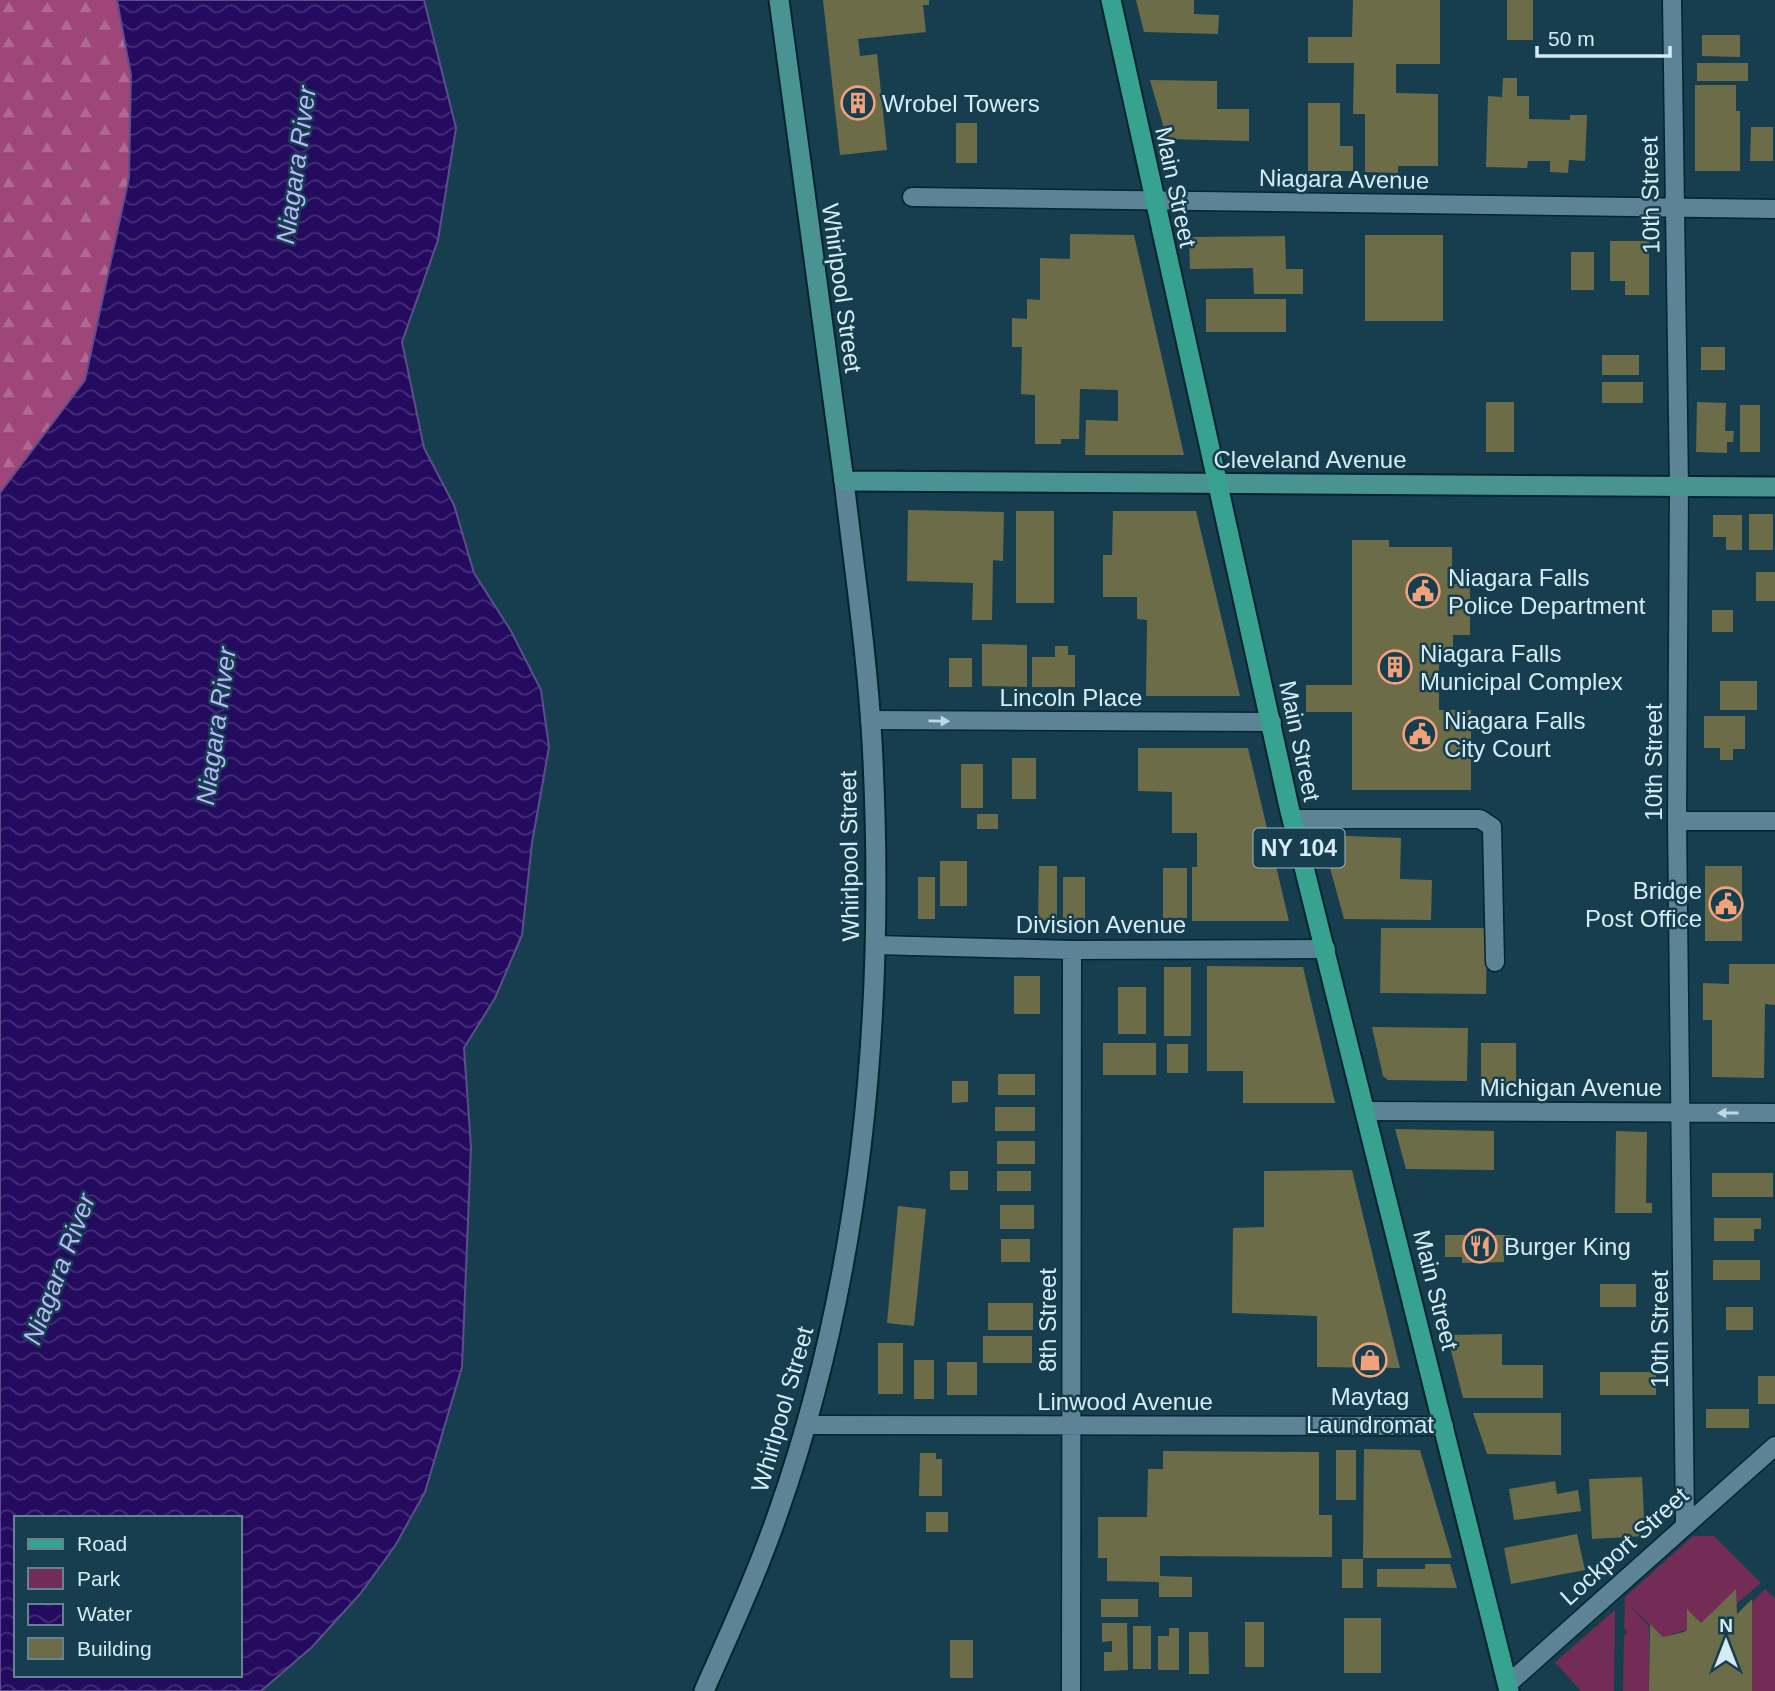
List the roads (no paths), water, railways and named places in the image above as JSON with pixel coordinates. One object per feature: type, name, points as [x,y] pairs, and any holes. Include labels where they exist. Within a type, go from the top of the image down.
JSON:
[{"type":"main road","name":"Whirlpool Street","points":[[779,0],[844,481]]},
{"type":"main road","name":"Main Street","points":[[1111,0],[1153,201],[1219,483],[1292,819],[1508,1687]]},
{"type":"main road","name":"Cleveland Avenue","points":[[844,481],[1775,487]]},
{"type":"street","name":"10th Street","points":[[1672,0],[1679,486],[1677,821],[1685,1524]]},
{"type":"street","name":"Niagara Avenue","points":[[912,197],[1775,209]]},
{"type":"street","name":"Whirlpool Street","points":[[704,1691],[773,1526],[806,1425],[836,1304],[855,1200],[866,1103],[875,945],[870,720],[844,481]]},
{"type":"street","name":"Lincoln Place","points":[[870,720],[1272,722]]},
{"type":"street","points":[[1292,819],[1480,819],[1492,827],[1495,961]]},
{"type":"street","points":[[1677,821],[1775,821]]},
{"type":"street","name":"Division Avenue","points":[[875,945],[1072,950],[1326,949]]},
{"type":"street","name":"8th Street","points":[[1072,950],[1072,1691]]},
{"type":"street","name":"Michigan Avenue","points":[[1366,1111],[1775,1113]]},
{"type":"street","name":"Linwood Avenue","points":[[806,1425],[1444,1426]]},
{"type":"street","name":"Lockport Street","points":[[1508,1687],[1685,1524],[1775,1446]]},
{"type":"water","name":"Niagara River","points":[[117,0],[424,0],[456,128],[438,240],[402,342],[424,448],[454,505],[474,573],[511,631],[541,690],[549,747],[532,843],[522,935],[495,998],[464,1048],[471,1147],[462,1367],[425,1492],[395,1546],[360,1594],[312,1647],[261,1691],[0,1691],[0,493],[85,380],[129,178],[131,75]]},
{"type":"place","name":"Wrobel Towers","points":[[858,103]]},
{"type":"place","name":"Niagara Falls Police Department","points":[[1423,591]]},
{"type":"place","name":"Niagara Falls Municipal Complex","points":[[1395,667]]},
{"type":"place","name":"Niagara Falls City Court","points":[[1420,734]]},
{"type":"place","name":"Bridge Post Office","points":[[1726,904]]},
{"type":"place","name":"Burger King","points":[[1480,1246]]},
{"type":"place","name":"Maytag Laundromat","points":[[1370,1360]]}]
